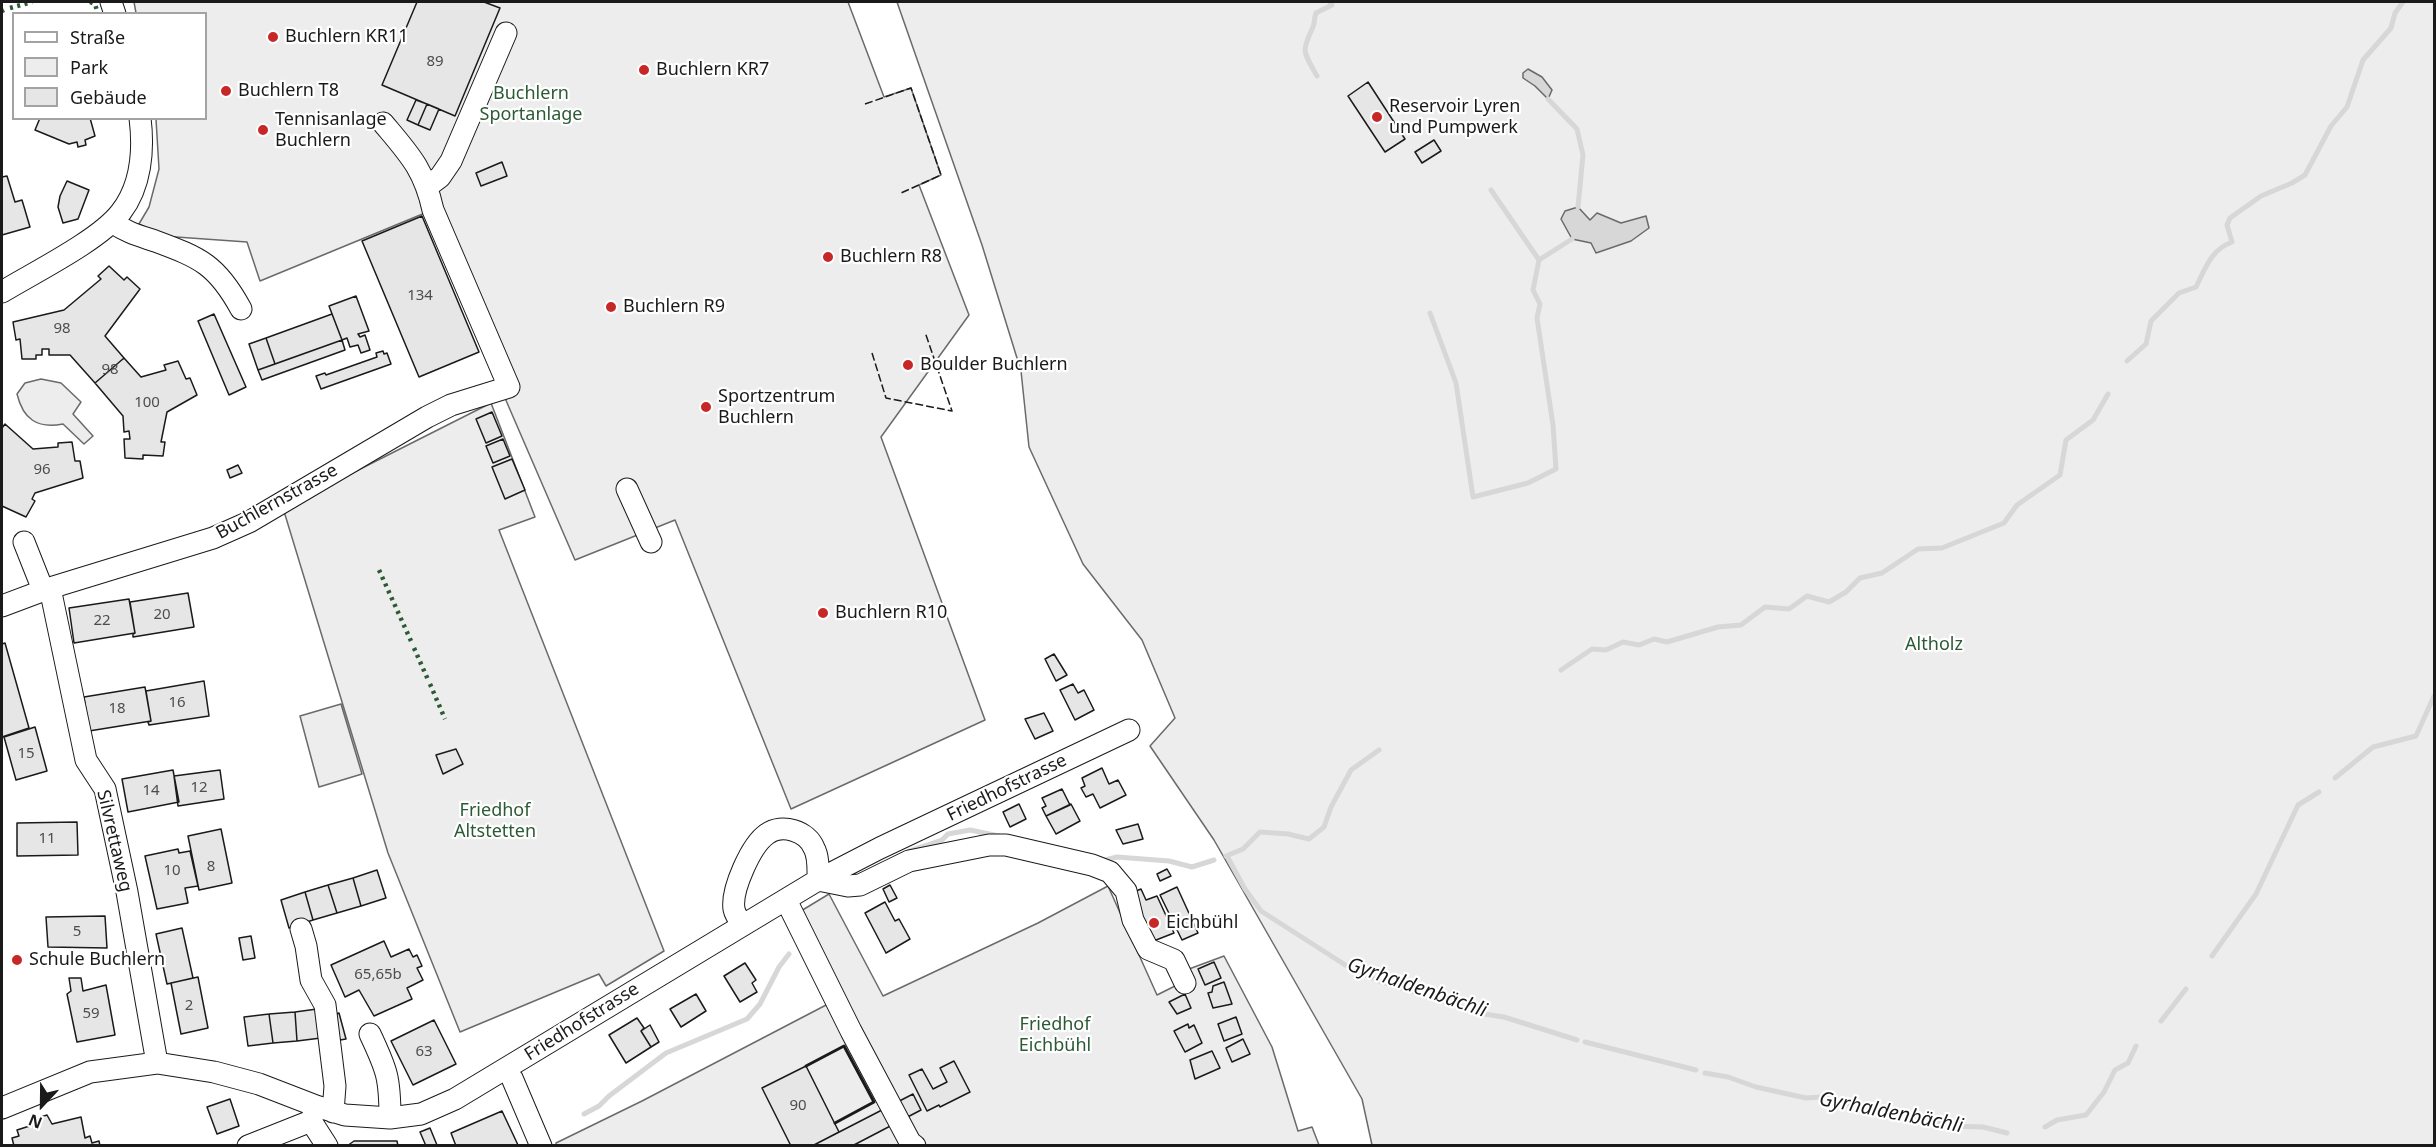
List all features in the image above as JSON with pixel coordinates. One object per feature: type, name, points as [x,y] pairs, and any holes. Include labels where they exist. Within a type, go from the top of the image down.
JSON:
[{"type":"street","points":[[383,123],[415,161],[428,186],[440,177],[452,161],[506,33]]},
{"type":"street","points":[[2,292],[92,237],[122,212],[135,184],[141,154],[140,120]]},
{"type":"street","name":"Buchlernstrasse","points":[[2,606],[47,589],[213,538],[249,522],[427,417],[451,405],[509,387],[434,210],[428,186]]},
{"type":"street","points":[[112,222],[129,234],[200,259],[217,272],[241,309]]},
{"type":"street","points":[[627,489],[651,542]]},
{"type":"street","name":"Silvrettaweg","points":[[24,542],[47,589],[86,760],[105,789],[127,892],[157,1063]]},
{"type":"street","name":"Friedhofstrasse","points":[[2,1108],[90,1072],[157,1063],[214,1072],[259,1084],[320,1113],[390,1118],[421,1114],[454,1099],[818,880],[880,848],[1129,730]]},
{"type":"street","points":[[743,925],[734,913],[740,880],[759,841],[773,830],[795,831],[810,841],[817,855],[818,880],[848,886],[860,885],[909,861],[990,845],[1006,845],[1092,865],[1110,872],[1126,891],[1133,920],[1148,950],[1174,960],[1185,983]]},
{"type":"street","points":[[786,900],[910,1144]]},
{"type":"street","points":[[248,1146],[320,1113],[335,1086],[325,1005],[312,980],[301,929]]},
{"type":"street","points":[[370,1034],[387,1069],[390,1086],[390,1118]]},
{"type":"street","points":[[512,1078],[541,1146]]},
{"type":"street","points":[[320,1113],[327,1146]]},
{"type":"green space","name":"Sportzentrum Buchlern","points":[[134,2],[848,2],[884,97],[911,88],[941,175],[919,185],[969,315],[881,437],[985,720],[791,809],[675,520],[575,560],[425,213],[260,281],[247,242],[148,235],[136,229],[149,207],[159,169],[156,120],[207,120],[207,12],[136,12]]},
{"type":"green space","name":"Altholz","points":[[897,2],[2434,2],[2434,1145],[1372,1145],[1362,1099],[1214,840],[1150,746],[1175,718],[1142,640],[1083,564],[1029,447],[1021,371],[982,245]]},
{"type":"green space","points":[[41,379],[61,383],[81,402],[73,414],[93,436],[84,444],[63,424],[39,423],[27,416],[23,410],[17,394],[25,383]]},
{"type":"green space","name":"Friedhof Altstetten","points":[[491,403],[535,517],[499,530],[664,951],[606,986],[599,974],[460,1032],[388,853],[283,508]]},
{"type":"green space","points":[[341,704],[362,774],[319,787],[300,716]]},
{"type":"green space","name":"Friedhof Eichbühl","points":[[1108,886],[1157,995],[1193,977],[1189,969],[1224,956],[1272,1047],[1298,1131],[1312,1127],[1319,1145],[556,1146],[556,1143],[828,1004],[786,920],[829,894],[883,996],[1038,923]]},
{"type":"shaded area","points":[[1528,69],[1542,77],[1552,90],[1548,99],[1523,78],[1523,73]]},
{"type":"shaded area","points":[[1578,207],[1590,220],[1597,213],[1621,223],[1646,216],[1649,228],[1631,241],[1596,253],[1591,243],[1572,239],[1561,219],[1565,211]]},
{"type":"building","points":[[417,2],[484,2],[500,8],[455,116],[382,85]]},
{"type":"building","name":"Reservoir Lyren und Pumpwerk","points":[[1368,82],[1405,139],[1385,152],[1348,96]]},
{"type":"building","points":[[416,100],[427,104],[418,125],[407,120]]},
{"type":"building","points":[[427,104],[439,109],[430,130],[418,125]]},
{"type":"building","points":[[39,120],[91,120],[95,136],[85,140],[86,145],[78,147],[77,142],[69,144],[35,130]]},
{"type":"building","points":[[1434,140],[1441,151],[1422,163],[1415,152]]},
{"type":"building","points":[[502,162],[507,176],[481,186],[476,173]]},
{"type":"building","points":[[7,176],[15,202],[22,200],[30,227],[2,235],[2,177]]},
{"type":"building","points":[[67,181],[89,190],[78,219],[63,223],[58,207]]},
{"type":"building","points":[[422,216],[479,352],[419,377],[362,241]]},
{"type":"building","points":[[109,266],[124,280],[127,277],[140,289],[105,336],[124,358],[95,383],[70,355],[49,355],[49,349],[42,349],[42,355],[36,355],[36,359],[22,359],[20,339],[16,340],[13,322],[64,310],[101,279],[98,276]]},
{"type":"building","points":[[356,296],[369,331],[358,334],[360,337],[365,335],[370,350],[361,353],[358,345],[350,347],[347,338],[342,340],[329,306]]},
{"type":"building","points":[[214,314],[246,387],[229,395],[198,321]]},
{"type":"building","points":[[332,314],[342,340],[275,364],[266,338]]},
{"type":"building","points":[[266,338],[275,364],[258,370],[249,344]]},
{"type":"building","points":[[342,340],[345,350],[262,380],[258,370]]},
{"type":"building","points":[[383,351],[384,354],[387,353],[391,364],[321,389],[316,376],[325,373],[326,375],[377,357],[376,353]]},
{"type":"building","points":[[124,358],[141,377],[166,370],[164,365],[178,361],[186,379],[190,378],[197,395],[167,412],[161,442],[165,442],[163,456],[143,455],[143,459],[125,458],[124,439],[130,439],[129,431],[124,432],[123,416],[95,383]]},
{"type":"building","points":[[492,412],[502,436],[486,443],[476,419]]},
{"type":"building","points":[[5,424],[33,449],[58,447],[58,443],[72,442],[75,461],[80,461],[83,478],[35,493],[32,499],[35,501],[26,517],[2,506],[2,428]]},
{"type":"building","points":[[503,439],[510,456],[493,463],[486,446]]},
{"type":"building","points":[[512,459],[525,490],[505,499],[492,467]]},
{"type":"building","points":[[238,465],[242,473],[230,478],[227,470]]},
{"type":"building","points":[[188,593],[194,627],[133,637],[135,633],[130,602]]},
{"type":"building","points":[[129,599],[135,633],[74,643],[69,608]]},
{"type":"building","points":[[5,643],[29,728],[2,737],[2,644]]},
{"type":"building","points":[[1054,654],[1067,675],[1056,681],[1045,659]]},
{"type":"building","points":[[204,681],[209,716],[149,725],[148,722],[151,721],[146,691]]},
{"type":"building","points":[[1073,684],[1078,693],[1084,690],[1094,710],[1075,720],[1060,690]]},
{"type":"building","points":[[145,687],[151,721],[89,731],[84,697]]},
{"type":"building","points":[[1044,713],[1053,731],[1035,739],[1025,719]]},
{"type":"building","points":[[35,727],[47,771],[16,780],[4,737]]},
{"type":"building","points":[[456,749],[463,764],[443,774],[436,755]]},
{"type":"building","points":[[1102,768],[1109,784],[1118,780],[1126,795],[1100,808],[1093,794],[1086,797],[1081,788],[1085,786],[1082,778]]},
{"type":"building","points":[[173,770],[179,802],[128,812],[122,779]]},
{"type":"building","points":[[220,770],[224,799],[178,806],[174,776]]},
{"type":"building","points":[[1062,789],[1070,805],[1046,816],[1042,808],[1046,806],[1042,798]]},
{"type":"building","points":[[1019,804],[1026,819],[1010,827],[1003,812]]},
{"type":"building","points":[[1071,804],[1080,821],[1056,834],[1046,816]]},
{"type":"building","points":[[77,822],[78,855],[17,856],[17,823]]},
{"type":"building","points":[[1138,824],[1143,839],[1123,844],[1116,830]]},
{"type":"building","points":[[221,829],[232,883],[199,890],[188,836]]},
{"type":"building","points":[[178,849],[179,853],[190,851],[198,886],[185,888],[188,903],[157,909],[145,856]]},
{"type":"building","points":[[1167,869],[1171,876],[1160,881],[1157,874]]},
{"type":"building","points":[[377,870],[386,898],[361,906],[353,878]]},
{"type":"building","points":[[353,878],[361,906],[337,913],[328,885]]},
{"type":"building","points":[[328,885],[337,913],[313,920],[305,892]]},
{"type":"building","points":[[890,885],[897,898],[889,902],[883,889]]},
{"type":"building","points":[[1177,887],[1198,933],[1182,940],[1160,895]]},
{"type":"building","points":[[1141,889],[1146,900],[1157,896],[1174,933],[1151,942],[1129,894]]},
{"type":"building","points":[[305,892],[313,920],[289,928],[281,900]]},
{"type":"building","points":[[885,902],[895,921],[899,919],[910,939],[886,953],[865,913]]},
{"type":"building","points":[[105,916],[107,948],[48,947],[46,917]]},
{"type":"building","points":[[182,928],[193,978],[167,984],[156,934]]},
{"type":"building","points":[[251,936],[255,958],[243,960],[239,938]]},
{"type":"building","points":[[384,941],[391,957],[409,949],[413,957],[417,955],[422,966],[417,968],[423,980],[407,988],[412,999],[374,1016],[359,990],[345,997],[331,965]]},
{"type":"building","points":[[1214,962],[1221,978],[1205,985],[1198,969]]},
{"type":"building","points":[[745,963],[756,980],[752,983],[757,992],[740,1002],[724,976]]},
{"type":"building","points":[[198,977],[208,1028],[181,1034],[171,983]]},
{"type":"building","points":[[69,978],[81,978],[83,991],[106,985],[115,1035],[77,1042],[67,994],[71,991]]},
{"type":"building","points":[[1224,982],[1232,1004],[1213,1008],[1208,993],[1212,992],[1213,986]]},
{"type":"building","points":[[696,994],[706,1011],[681,1027],[670,1009]]},
{"type":"building","points":[[1185,994],[1191,1008],[1177,1014],[1169,1002]]},
{"type":"building","points":[[317,1009],[321,1038],[297,1041],[295,1012]]},
{"type":"building","points":[[295,1012],[297,1041],[273,1043],[269,1014]]},
{"type":"building","points":[[339,1013],[346,1039],[340,1040],[333,1015]]},
{"type":"building","points":[[269,1014],[273,1043],[248,1046],[244,1017]]},
{"type":"building","points":[[1236,1017],[1242,1034],[1224,1041],[1218,1024]]},
{"type":"building","points":[[637,1018],[644,1028],[641,1031],[651,1047],[626,1063],[609,1035]]},
{"type":"building","points":[[434,1020],[456,1064],[413,1085],[391,1041]]},
{"type":"building","points":[[1188,1024],[1189,1028],[1194,1025],[1202,1043],[1185,1052],[1174,1031]]},
{"type":"building","points":[[650,1025],[659,1042],[651,1047],[641,1031]]},
{"type":"building","points":[[1243,1039],[1250,1054],[1232,1062],[1226,1048]]},
{"type":"building","points":[[1212,1051],[1220,1068],[1195,1079],[1190,1060]]},
{"type":"building","points":[[954,1061],[970,1092],[927,1111],[909,1075],[922,1069],[933,1089],[947,1082],[940,1068]]},
{"type":"building","points":[[806,1066],[839,1132],[812,1146],[791,1146],[762,1088]]},
{"type":"building","points":[[913,1094],[921,1110],[852,1146],[812,1146]]},
{"type":"building","points":[[230,1099],[239,1126],[217,1134],[207,1107]]},
{"type":"building","points":[[502,1111],[518,1145],[456,1146],[451,1133]]},
{"type":"building","points":[[47,1115],[52,1124],[81,1117],[85,1138],[90,1136],[92,1143],[99,1141],[100,1146],[14,1146],[12,1138],[19,1136],[17,1130],[39,1123],[38,1118]]},
{"type":"building","points":[[430,1128],[437,1145],[426,1146],[420,1132]]},
{"type":"building","points":[[354,1141],[397,1141],[398,1146],[347,1146]]},
{"type":"waterway","points":[[1317,76],[1306,56],[1305,47],[1316,13],[1332,5],[1330,2]]},
{"type":"waterway","name":"Gyrhaldenbächli","points":[[2127,361],[2146,344],[2151,321],[2179,293],[2196,287],[2214,254],[2232,242],[2227,225],[2230,218],[2261,196],[2305,175],[2331,126],[2347,107],[2363,60],[2391,28],[2395,13],[2403,2]]},
{"type":"waterway","points":[[1548,99],[1577,129],[1583,155],[1578,207]]},
{"type":"waterway","points":[[1491,190],[1539,260]]},
{"type":"waterway","points":[[1430,313],[1456,383],[1473,497],[1528,483],[1556,469],[1553,425],[1537,318],[1540,304],[1533,290],[1539,260],[1572,239]]},
{"type":"waterway","name":"Gyrhaldenbächli","points":[[1561,670],[1592,649],[1606,650],[1623,642],[1639,645],[1654,639],[1667,642],[1718,627],[1741,625],[1765,607],[1789,609],[1807,596],[1829,602],[1846,592],[1860,578],[1882,573],[1918,549],[1942,548],[2004,523],[2017,505],[2060,475],[2066,440],[2093,420],[2108,394]]},
{"type":"waterway","points":[[2335,778],[2373,747],[2416,736],[2434,696]]},
{"type":"waterway","name":"Gyrhaldenbächli","points":[[1226,856],[1243,849],[1260,832],[1288,834],[1309,839],[1324,827],[1331,807],[1351,770],[1379,750]]},
{"type":"waterway","points":[[2212,956],[2256,894],[2298,805],[2319,792]]},
{"type":"waterway","name":"Gyrhaldenbächli","points":[[909,851],[942,840],[948,834],[970,830],[999,836]]},
{"type":"waterway","name":"Gyrhaldenbächli","points":[[1227,856],[1245,889],[1261,911],[1350,968],[1379,981],[1577,1040]]},
{"type":"waterway","name":"Gyrhaldenbächli","points":[[1102,859],[1117,857],[1169,861],[1192,867],[1214,860]]},
{"type":"waterway","name":"Gyrhaldenbächli","points":[[584,1114],[599,1106],[666,1053],[747,1019],[760,1004],[779,967],[789,954]]},
{"type":"waterway","points":[[2161,1021],[2186,989]]},
{"type":"waterway","name":"Gyrhaldenbächli","points":[[1585,1042],[1696,1070]]},
{"type":"waterway","name":"Gyrhaldenbächli","points":[[2045,1127],[2057,1120],[2086,1115],[2104,1092],[2115,1070],[2128,1063],[2136,1046]]},
{"type":"waterway","name":"Gyrhaldenbächli","points":[[1705,1073],[1806,1098],[1821,1097],[1952,1126],[1983,1127],[2007,1133]]},
{"type":"hedge","points":[[10,8],[32,2]]},
{"type":"hedge","points":[[90,2],[95,4],[97,12]]},
{"type":"hedge","points":[[379,570],[411,641]]},
{"type":"hedge","points":[[414,648],[429,682]]},
{"type":"hedge","points":[[430,684],[445,719]]},
{"type":"fence","points":[[865,104],[911,88],[941,175],[901,193]]},
{"type":"fence","points":[[872,353],[886,398],[952,411],[925,332]]},
{"type":"wall","points":[[806,1066],[844,1046],[874,1102],[835,1123]]},
{"type":"place","name":"Buchlern KR11","points":[[273,37]]},
{"type":"place","name":"Buchlern KR7","points":[[644,70]]},
{"type":"place","name":"Buchlern T8","points":[[226,91]]},
{"type":"place","name":"Reservoir Lyren und Pumpwerk","points":[[1377,117]]},
{"type":"place","name":"Tennisanlage Buchlern","points":[[263,130]]},
{"type":"place","name":"Buchlern R8","points":[[828,257]]},
{"type":"place","name":"Buchlern R9","points":[[611,307]]},
{"type":"place","name":"Boulder Buchlern","points":[[908,365]]},
{"type":"place","name":"Sportzentrum Buchlern","points":[[706,407]]},
{"type":"place","name":"Buchlern R10","points":[[823,613]]},
{"type":"place","name":"Eichbühl","points":[[1154,923]]},
{"type":"place","name":"Schule Buchlern","points":[[17,960]]},
{"type":"park label","name":"Buchlern Sportanlage","points":[[531,104]]}]
